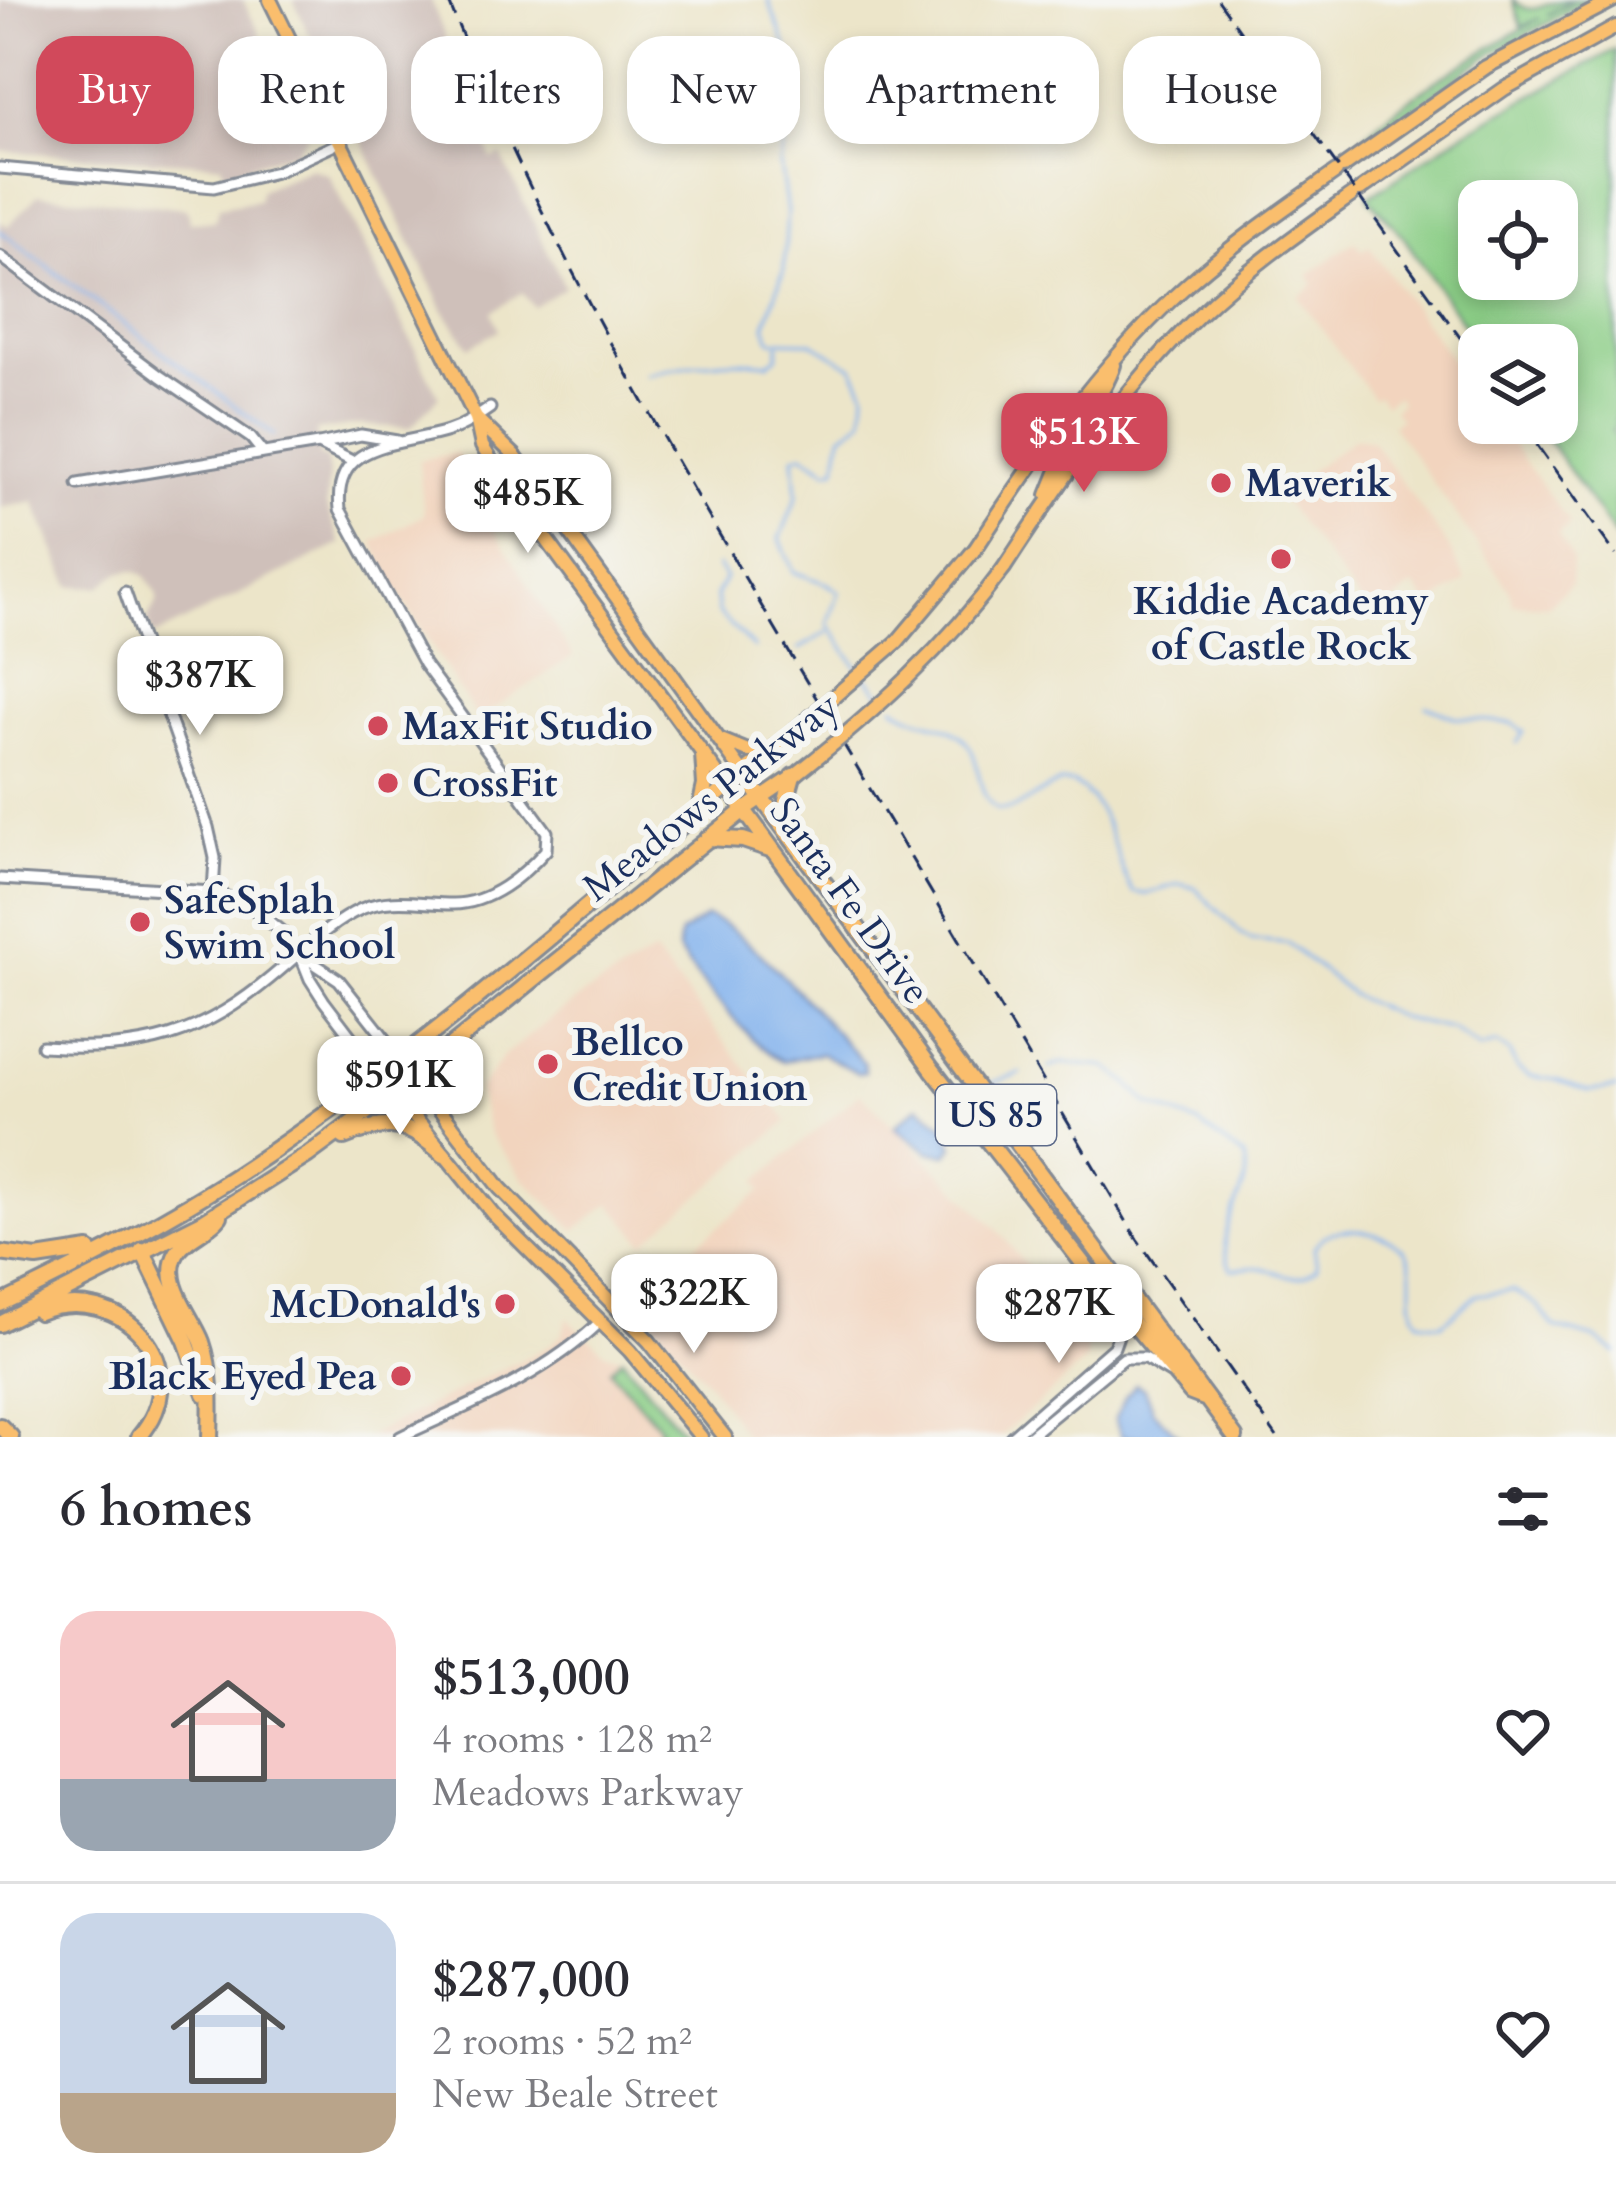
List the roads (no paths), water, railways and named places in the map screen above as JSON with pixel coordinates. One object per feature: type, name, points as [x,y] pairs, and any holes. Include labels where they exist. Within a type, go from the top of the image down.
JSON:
[{"type":"highway","points":[[699,810],[705,785],[703,754]]},
{"type":"highway","name":"Meadows Parkway","points":[[0,1304],[247,1168],[399,1056],[742,773]]},
{"type":"highway","name":"Santa Fe Drive","points":[[742,773],[789,830],[1235,1437]]},
{"type":"highway","points":[[789,830],[785,801],[796,774]]},
{"type":"highway","name":"Meadows Parkway","points":[[0,1324],[226,1207],[317,1148],[394,1092],[744,810]]},
{"type":"highway","name":"Santa Fe Drive","points":[[744,810],[932,1069],[1106,1291],[1191,1393],[1204,1398]]},
{"type":"highway","points":[[708,838],[743,840],[774,851]]},
{"type":"highway","points":[[317,1148],[362,1130],[397,1126],[414,1131],[444,1155]]},
{"type":"highway","points":[[210,1437],[203,1345],[177,1292],[172,1268],[179,1250],[212,1228],[226,1207]]},
{"type":"highway","points":[[0,1253],[46,1258],[133,1243],[144,1252],[186,1341],[209,1405]]},
{"type":"highway","points":[[0,1324],[73,1304],[97,1306],[123,1318],[145,1337],[158,1370],[156,1407],[139,1437]]},
{"type":"highway","points":[[0,1426],[11,1437]]},
{"type":"main road","name":"Santa Fe Drive","points":[[270,0],[287,36]]},
{"type":"main road","name":"Meadows Parkway","points":[[742,773],[897,642],[976,548],[1115,359],[1214,262],[1486,67],[1615,0]]},
{"type":"main road","name":"Meadows Parkway","points":[[744,810],[796,774],[908,680],[957,628],[1140,377],[1202,312],[1256,265],[1504,89],[1616,27]]},
{"type":"main road","name":"Santa Fe Drive","points":[[339,144],[476,418],[482,446],[744,810]]},
{"type":"main road","points":[[1091,442],[1088,431],[1093,410],[1115,359]]},
{"type":"main road","name":"Santa Fe Drive","points":[[476,418],[514,455],[742,773]]},
{"type":"main road","points":[[1048,502],[1069,443],[1063,426]]},
{"type":"main road","points":[[721,740],[748,751],[774,748]]},
{"type":"main road","points":[[399,1056],[500,1188],[649,1341],[724,1437]]},
{"type":"main road","points":[[378,1072],[493,1214],[649,1371],[701,1437]]},
{"type":"street","points":[[0,168],[214,187],[276,172],[337,144]]},
{"type":"street","points":[[0,256],[250,438],[262,453]]},
{"type":"street","points":[[42,1046],[120,1048],[184,1034],[232,1009],[338,922],[374,904],[458,904],[483,899],[542,856],[549,842],[542,824],[424,664],[345,522],[340,486],[352,461],[374,449],[455,429],[490,408]]},
{"type":"street","points":[[78,484],[362,435],[402,442]]},
{"type":"street","points":[[318,444],[352,461]]},
{"type":"street","points":[[125,592],[208,827],[215,858],[214,892]]},
{"type":"street","points":[[0,879],[214,892],[257,910],[300,953],[339,980],[399,1056]]},
{"type":"street","points":[[300,953],[310,979],[378,1072]]},
{"type":"street","points":[[1010,1437],[1114,1346],[1119,1317],[1106,1291]]},
{"type":"street","points":[[400,1437],[534,1375],[599,1323]]},
{"type":"street","points":[[1028,1437],[1124,1358],[1145,1358],[1181,1381]]},
{"type":"water","points":[[706,917],[739,936],[782,975],[864,1063],[865,1072],[858,1073],[821,1053],[784,1061],[742,1028],[678,950],[680,934]]},
{"type":"water","points":[[919,1106],[943,1125],[954,1146],[947,1154],[929,1152],[895,1127]]},
{"type":"water","points":[[1136,1384],[1144,1389],[1153,1411],[1180,1437],[1122,1437],[1115,1419]]},
{"type":"waterway","points":[[768,0],[790,56],[794,94],[780,164],[787,212],[784,269],[765,326],[772,341],[811,342],[853,367],[865,392],[863,420],[842,435],[836,468],[828,470],[803,454],[794,457],[797,496],[780,539],[794,572],[839,592],[828,624],[858,668]]},
{"type":"waterway","points":[[0,231],[274,435]]},
{"type":"waterway","points":[[646,375],[707,363],[768,363],[777,357],[779,345]]},
{"type":"waterway","points":[[717,566],[725,578],[716,596],[718,613],[754,648]]},
{"type":"waterway","points":[[799,649],[828,632]]},
{"type":"waterway","points":[[864,675],[882,695]]},
{"type":"waterway","points":[[894,706],[964,739],[984,794],[996,809],[1021,805],[1055,785],[1077,786],[1104,819],[1133,892],[1146,894],[1179,884],[1195,888],[1242,934],[1252,940],[1287,943],[1352,995],[1401,1018],[1453,1030],[1479,1049],[1496,1044],[1529,1076],[1589,1091],[1616,1088]]},
{"type":"waterway","points":[[1427,706],[1457,718],[1512,723],[1524,732],[1517,743]]},
{"type":"waterway","points":[[1049,1068],[1062,1063],[1106,1067],[1148,1104],[1199,1124],[1244,1157],[1244,1183],[1226,1238],[1231,1269],[1304,1275],[1317,1266],[1314,1248],[1322,1238],[1346,1230],[1375,1234],[1407,1254],[1419,1321],[1441,1324],[1477,1295],[1513,1290],[1537,1305],[1554,1327],[1597,1339],[1616,1353]]},
{"type":"waterway","points":[[986,1085],[1021,1073]]},
{"type":"railway","points":[[448,0],[572,271],[818,701]]},
{"type":"railway","points":[[1218,0],[1458,335]]},
{"type":"railway","points":[[1536,444],[1616,555]]},
{"type":"railway","points":[[828,718],[1137,1239],[1277,1437]]},
{"type":"place","name":"Maverik","points":[[1221,483]]},
{"type":"place","name":"Kiddie Academy of Castle Rock","points":[[1281,559]]},
{"type":"place","name":"MaxFit Studio","points":[[378,726]]},
{"type":"place","name":"CrossFit","points":[[388,783]]},
{"type":"place","name":"SafeSplah Swim School","points":[[140,922]]},
{"type":"place","name":"Bellco Credit Union","points":[[548,1064]]},
{"type":"place","name":"McDonald's","points":[[505,1304]]},
{"type":"place","name":"Black Eyed Pea","points":[[401,1376]]}]
